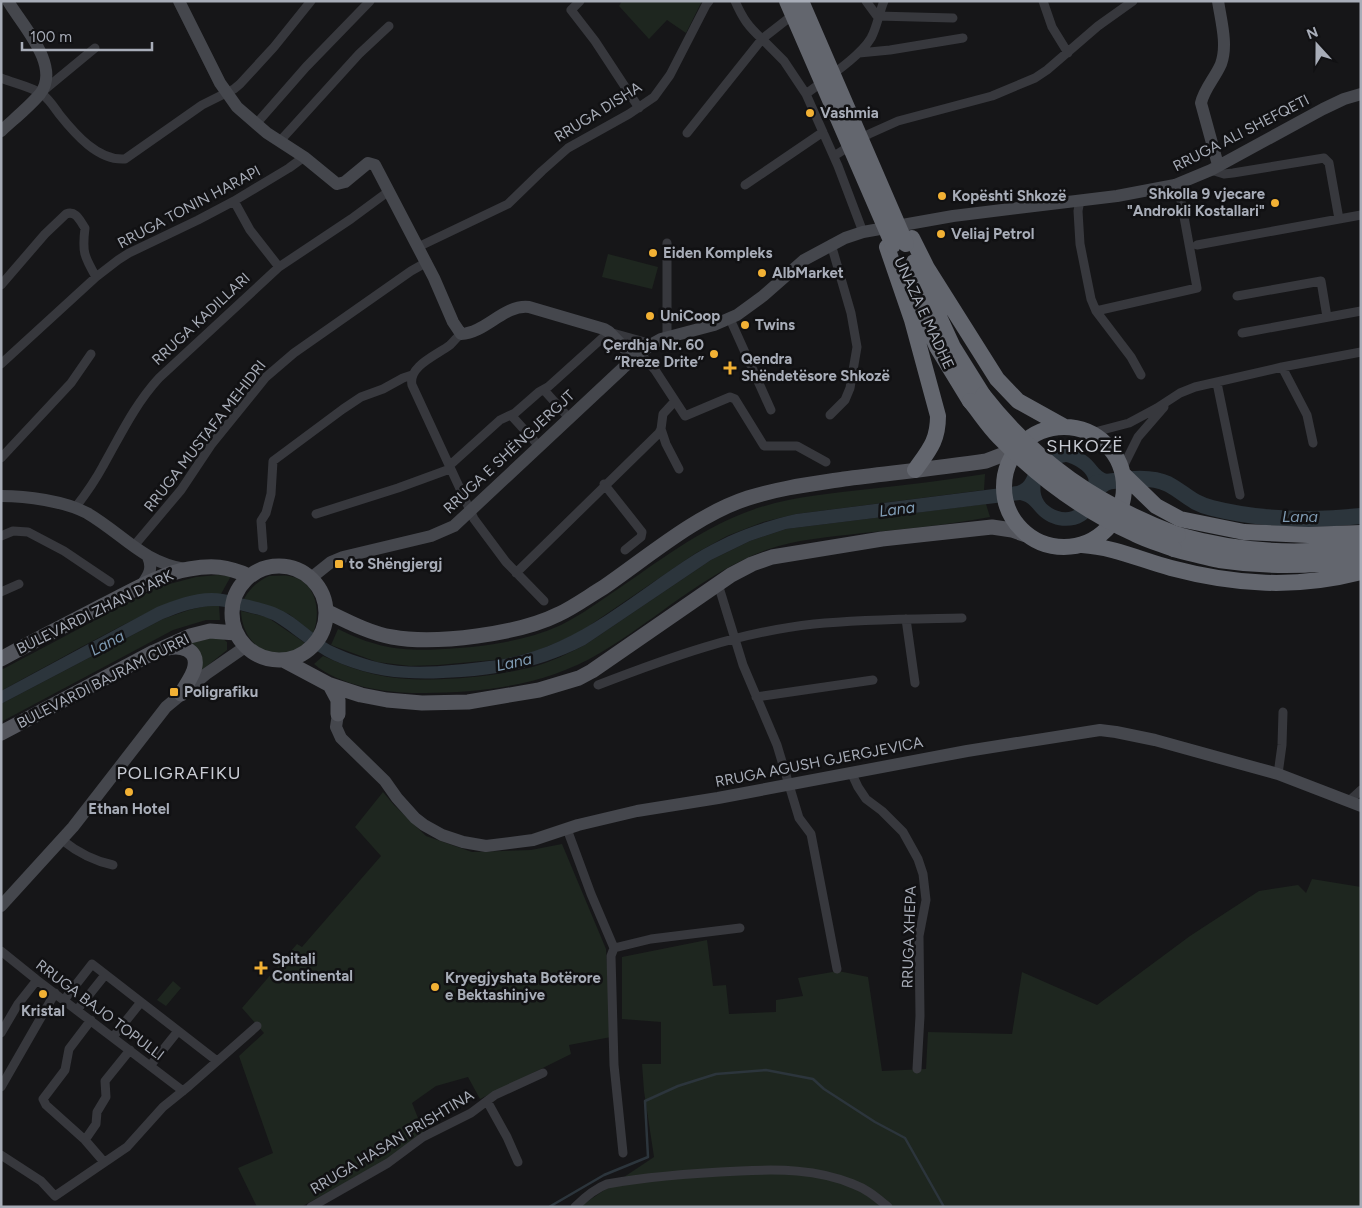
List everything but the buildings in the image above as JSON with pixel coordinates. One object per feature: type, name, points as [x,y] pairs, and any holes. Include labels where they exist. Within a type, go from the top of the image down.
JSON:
[{"type":"highway","name":"UNAZA E MADHE","points":[[787,1],[816,69],[899,244]]},
{"type":"highway","name":"UNAZA E MADHE","points":[[801,1],[847,107],[931,335],[951,372],[977,398],[997,435],[1028,465],[1061,492],[1098,515],[1136,535],[1176,542],[1218,560],[1282,565],[1337,562],[1361,558]]},
{"type":"highway","points":[[899,244],[924,262],[997,379],[1018,401],[1063,426]]},
{"type":"highway","points":[[899,244],[912,320],[938,416],[934,442],[915,470]]},
{"type":"highway","points":[[1127,481],[1118,514],[1109,528],[1097,538],[1082,545],[1066,548],[1050,546],[1026,535],[1012,518],[1006,503],[1004,487],[1006,471],[1012,457],[1021,444],[1034,435],[1048,429],[1063,426],[1079,428],[1091,432],[1106,442],[1116,455],[1127,481],[1156,506],[1180,519],[1244,532],[1271,534],[1361,533]]},
{"type":"highway","points":[[1176,542],[1271,551],[1317,551],[1361,546]]},
{"type":"highway","points":[[1082,545],[1104,548],[1186,572],[1259,583],[1310,583],[1361,572]]},
{"type":"main road","points":[[1,131],[41,93],[46,79],[43,59],[37,44],[8,1]]},
{"type":"main road","points":[[179,1],[226,93],[237,107],[256,124],[304,157],[333,182],[339,184],[345,182],[363,166],[371,162],[377,168],[426,262],[453,322],[461,334],[473,331],[523,306],[609,332],[637,356]]},
{"type":"main road","points":[[1215,167],[1200,103],[1224,55],[1218,1]]},
{"type":"main road","name":"RRUGA ALI SHEFQETI","points":[[637,356],[652,344],[667,337],[714,325],[730,318],[750,306],[804,260],[831,244],[863,232],[963,215],[1146,192],[1178,184],[1215,167],[1323,109],[1344,99],[1361,94]]},
{"type":"main road","name":"RRUGA E SHËNGJERGJT","points":[[311,578],[331,562],[343,557],[442,532],[458,523],[637,356]]},
{"type":"main road","points":[[326,610],[366,630],[393,637],[426,639],[462,638],[506,632],[558,615],[604,587],[692,526],[746,498],[809,484],[986,461],[1006,453],[1021,444]]},
{"type":"main road","points":[[1,496],[34,499],[75,508],[92,517],[148,557],[170,566],[188,570]]},
{"type":"main road","points":[[284,660],[301,654],[315,643],[324,628],[326,610],[324,599],[311,578],[302,571],[281,565],[264,568],[249,576],[239,587],[233,600],[234,627],[245,647],[259,656],[284,660],[330,685],[361,695],[422,703],[468,702],[539,690],[579,678],[600,666],[731,575],[752,564],[772,557],[882,539],[992,527],[1012,530],[1026,535]]},
{"type":"main road","points":[[140,588],[150,572],[151,565],[148,557]]},
{"type":"main road","name":"BULEVARDI ZHAN D'ARK","points":[[1,659],[168,575],[188,570],[228,568],[249,576]]},
{"type":"main road","name":"BULEVARDI BAJRAM CURRI","points":[[1,733],[154,652],[200,633],[234,627]]},
{"type":"main road","points":[[154,652],[179,647],[192,653],[195,666],[181,694]]},
{"type":"main road","points":[[1,906],[62,840],[161,714],[181,694],[226,659],[245,647]]},
{"type":"main road","points":[[330,685],[338,700],[338,714]]},
{"type":"main road","points":[[338,714],[361,695]]},
{"type":"main road","name":"RRUGA AGUSH GJERGJEVICA","points":[[338,714],[336,727],[341,738],[385,781],[415,818],[432,830],[463,842],[486,846],[533,840],[566,829],[637,811],[976,750],[1100,730],[1155,740],[1278,774],[1355,803]]},
{"type":"street","points":[[1,78],[41,93],[80,138],[100,152],[112,158],[130,157],[188,114],[240,84],[311,1]]},
{"type":"street","points":[[256,124],[306,67],[370,1]]},
{"type":"street","points":[[580,1],[571,10],[595,41],[639,108]]},
{"type":"street","name":"RRUGA DISHA","points":[[418,246],[508,204],[568,148],[639,108],[654,97],[664,86],[709,1]]},
{"type":"street","points":[[735,1],[742,18],[748,26],[784,61],[806,94],[834,156],[863,232]]},
{"type":"street","points":[[687,133],[762,39],[780,27],[802,8],[806,1]]},
{"type":"street","points":[[866,1],[878,16],[953,18]]},
{"type":"street","points":[[806,94],[859,53],[871,38],[884,1]]},
{"type":"street","points":[[1043,1],[1052,28],[1068,54]]},
{"type":"street","points":[[834,156],[869,134],[898,121],[992,96],[1035,78],[1068,54],[1098,26],[1133,1]]},
{"type":"street","points":[[280,141],[358,54],[389,26]]},
{"type":"street","points":[[859,53],[963,38]]},
{"type":"street","points":[[41,93],[95,48]]},
{"type":"street","points":[[745,185],[822,132]]},
{"type":"street","name":"RRUGA TONIN HARAPI","points":[[1,364],[96,277],[129,253],[234,201],[304,157]]},
{"type":"street","points":[[1215,167],[1224,174],[1233,174],[1324,158],[1329,163],[1339,219]]},
{"type":"street","points":[[1096,311],[1197,288],[1178,184]]},
{"type":"street","name":"RRUGA KADILLARI","points":[[75,508],[98,476],[116,440],[150,387],[279,267],[357,215],[389,191]]},
{"type":"street","points":[[1080,200],[1078,226],[1091,299],[1096,311],[1131,357],[1141,375]]},
{"type":"street","points":[[234,201],[253,236],[279,267]]},
{"type":"street","points":[[1,285],[45,234],[66,214],[71,212],[75,214],[85,228],[82,245],[87,261],[96,277]]},
{"type":"street","points":[[1197,245],[1361,215]]},
{"type":"street","points":[[667,243],[667,337]]},
{"type":"street","points":[[830,415],[844,400],[850,388],[857,347],[847,297],[831,244]]},
{"type":"street","name":"RRUGA MUSTAFA MEHIDRI","points":[[133,546],[182,490],[211,445],[274,369],[294,352],[426,262]]},
{"type":"street","points":[[1237,296],[1320,281],[1327,317]]},
{"type":"street","points":[[1242,333],[1361,311]]},
{"type":"street","points":[[730,318],[771,410]]},
{"type":"street","points":[[316,514],[390,491],[449,468],[500,420],[511,415],[544,390],[609,332],[652,344]]},
{"type":"street","points":[[461,334],[451,344],[416,369],[412,375],[412,386],[470,512],[496,549],[516,573],[544,601]]},
{"type":"street","points":[[1091,432],[1129,423],[1186,390],[1282,367],[1361,352]]},
{"type":"street","points":[[1,458],[71,383],[91,354]]},
{"type":"street","points":[[637,356],[655,370],[685,416],[730,397],[735,399],[764,446],[797,446],[826,462]]},
{"type":"street","points":[[1282,367],[1306,416],[1313,443]]},
{"type":"street","points":[[263,548],[262,521],[271,494],[273,460],[343,408],[361,397],[412,375]]},
{"type":"street","points":[[1217,382],[1240,495]]},
{"type":"street","points":[[544,390],[569,418]]},
{"type":"street","points":[[1127,481],[1138,437],[1170,400]]},
{"type":"street","points":[[675,401],[664,414],[662,430],[666,444],[679,469]]},
{"type":"street","points":[[511,415],[539,446]]},
{"type":"street","points":[[516,573],[604,484],[662,430]]},
{"type":"street","points":[[604,484],[642,532],[641,537],[625,550]]},
{"type":"street","points":[[1,536],[12,531],[28,532],[64,551],[110,582]]},
{"type":"street","points":[[1,592],[19,584]]},
{"type":"street","points":[[718,584],[743,665],[777,745],[799,818],[811,834],[836,969]]},
{"type":"street","points":[[906,618],[914,683]]},
{"type":"street","points":[[598,685],[704,646],[814,624],[906,618],[962,618]]},
{"type":"street","points":[[756,697],[873,680]]},
{"type":"street","points":[[1278,774],[1282,745],[1283,712]]},
{"type":"street","name":"RRUGA XHEPA","points":[[851,772],[858,788],[866,799],[892,820],[906,837],[918,858],[923,874],[926,900],[919,936],[920,1016],[917,1069]]},
{"type":"street","points":[[1355,803],[1361,790]]},
{"type":"street","points":[[566,829],[614,948],[611,956],[614,1065],[624,1152]]},
{"type":"street","points":[[62,840],[100,862],[114,865]]},
{"type":"street","points":[[614,948],[651,939],[740,928]]},
{"type":"street","name":"RRUGA BAJO TOPULLI","points":[[1,950],[37,980],[183,1090]]},
{"type":"street","points":[[64,1000],[92,964],[217,1061]]},
{"type":"street","points":[[77,1010],[105,975]]},
{"type":"street","points":[[1,1033],[18,1004],[37,980]]},
{"type":"street","points":[[1,1087],[55,993]]},
{"type":"street","points":[[113,1037],[141,1002]]},
{"type":"street","points":[[91,1020],[69,1048],[67,1066],[43,1100],[46,1105],[85,1140],[104,1162]]},
{"type":"street","points":[[1,1155],[41,1181],[55,1196],[127,1147],[162,1106],[257,1026]]},
{"type":"street","points":[[150,1066],[178,1031]]},
{"type":"street","points":[[85,1140],[96,1124],[97,1112],[106,1097],[105,1080],[130,1050]]},
{"type":"street","name":"RRUGA HASAN PRISHTINA","points":[[311,1207],[388,1163],[423,1136],[462,1118],[495,1095],[543,1073]]},
{"type":"street","name":"RRUGA HASAN PRISHTINA","points":[[487,1101],[507,1137],[518,1162]]},
{"type":"street","points":[[575,1207],[587,1194],[607,1184],[704,1172],[758,1170],[806,1172],[845,1181],[868,1190],[888,1207]]},
{"type":"shaded area","points":[[622,1],[702,1],[686,33],[667,20],[649,39],[619,6]]},
{"type":"shaded area","points":[[608,254],[658,267],[652,289],[602,277]]},
{"type":"shaded area","points":[[985,474],[984,490],[796,514],[763,522],[727,536],[696,553],[577,634],[534,652],[504,659],[410,666],[377,662],[331,645],[338,629],[369,642],[411,650],[472,647],[523,638],[561,625],[590,608],[695,538],[744,513],[774,503],[806,497]]},
{"type":"shaded area","points":[[986,504],[990,517],[942,525],[814,539],[766,550],[722,571],[621,640],[580,664],[559,673],[516,685],[471,691],[397,692],[352,684],[325,672],[314,664],[323,656],[367,672],[411,679],[477,677],[536,666],[585,645],[711,560],[750,541],[786,529]]},
{"type":"shaded area","points":[[231,576],[221,594],[190,598],[161,607],[1,691],[1,670],[158,587],[196,577]]},
{"type":"shaded area","points":[[269,576],[287,576],[298,579],[311,590],[317,616],[313,633],[289,614],[244,599],[255,585]]},
{"type":"shaded area","points":[[206,606],[219,606],[220,620],[206,620],[173,630],[1,722],[1,704],[163,619]]},
{"type":"shaded area","points":[[241,611],[267,617],[305,643],[294,651],[283,654],[272,654],[262,650],[247,634]]},
{"type":"shaded area","points":[[222,638],[227,642],[227,650],[197,674],[186,644]]},
{"type":"shaded area","name":"Kryegjyshata Botërore e Bektashinjve","points":[[383,792],[426,836],[472,852],[531,850],[562,844],[606,949],[611,1037],[569,1045],[571,1054],[480,1099],[468,1077],[436,1086],[412,1103],[424,1133],[378,1165],[301,1207],[257,1207],[238,1168],[273,1153],[239,1056],[264,1033],[242,1008],[297,944],[302,947],[381,856],[355,827]]},
{"type":"shaded area","points":[[1312,879],[1361,887],[1361,1207],[579,1207],[654,1157],[642,1064],[661,1064],[661,1022],[622,1019],[622,957],[707,940],[713,986],[726,985],[729,1014],[776,1012],[776,1000],[803,996],[798,978],[838,971],[868,977],[882,1071],[926,1069],[928,1032],[1012,1034],[1022,972],[1097,1005],[1190,936],[1259,891],[1298,885],[1306,893]]},
{"type":"shaded area","points":[[173,981],[181,988],[166,1006],[157,1000]]},
{"type":"water","points":[[1069,448],[1081,452],[1102,471],[1113,475],[1115,488],[1109,490],[1100,498],[1089,517],[1079,524],[1062,526],[1050,523],[1040,516],[1029,504],[1020,500],[786,529],[750,541],[711,560],[585,645],[555,658],[525,667],[462,677],[401,678],[386,676],[357,669],[333,660],[268,618],[229,608],[211,606],[190,610],[163,619],[1,704],[1,691],[157,607],[181,598],[206,593],[226,594],[278,608],[330,645],[353,655],[391,665],[419,667],[489,661],[519,656],[547,647],[573,635],[695,554],[744,530],[796,514],[1017,486],[1025,481],[1031,468],[1043,455]],"holes":[[[1066,462],[1086,474],[1089,489],[1080,505],[1073,511],[1054,510],[1044,501],[1041,495],[1040,488],[1044,476],[1054,467]]]},
{"type":"waterway","name":"Lana","points":[[1096,483],[1151,479],[1168,484],[1193,501],[1205,506],[1248,515],[1305,519],[1361,516]]},
{"type":"waterway","points":[[549,1207],[604,1175],[648,1157],[645,1101],[678,1086],[716,1074],[766,1070],[813,1079],[824,1089],[875,1122],[905,1138],[944,1207]]},
{"type":"place","name":"Vashmia","points":[[810,113]]},
{"type":"place","name":"Kopështi Shkozë","points":[[942,196]]},
{"type":"place","name":"Shkolla 9 vjecare \"Androkli Kostallari\"","points":[[1275,203]]},
{"type":"place","name":"Veliaj Petrol","points":[[941,234]]},
{"type":"place","name":"Eiden Kompleks","points":[[653,253]]},
{"type":"place","name":"AlbMarket","points":[[762,273]]},
{"type":"place","name":"UniCoop","points":[[650,316]]},
{"type":"place","name":"Twins","points":[[745,325]]},
{"type":"place","name":"Çerdhja Nr. 60 “Rreze Drite”","points":[[714,354]]},
{"type":"place","name":"Qendra Shëndetësore Shkozë","points":[[730,368]]},
{"type":"place","name":"to Shëngjergj","points":[[339,564]]},
{"type":"place","name":"Poligrafiku","points":[[174,692]]},
{"type":"place","name":"Ethan Hotel","points":[[129,792]]},
{"type":"place","name":"Spitali Continental","points":[[261,968]]},
{"type":"place","name":"Kryegjyshata Botërore e Bektashinjve","points":[[435,987]]},
{"type":"place","name":"Kristal","points":[[43,994]]},
{"type":"district","name":"SHKOZË","points":[[1085,446]]},
{"type":"district","name":"POLIGRAFIKU","points":[[179,773]]}]
